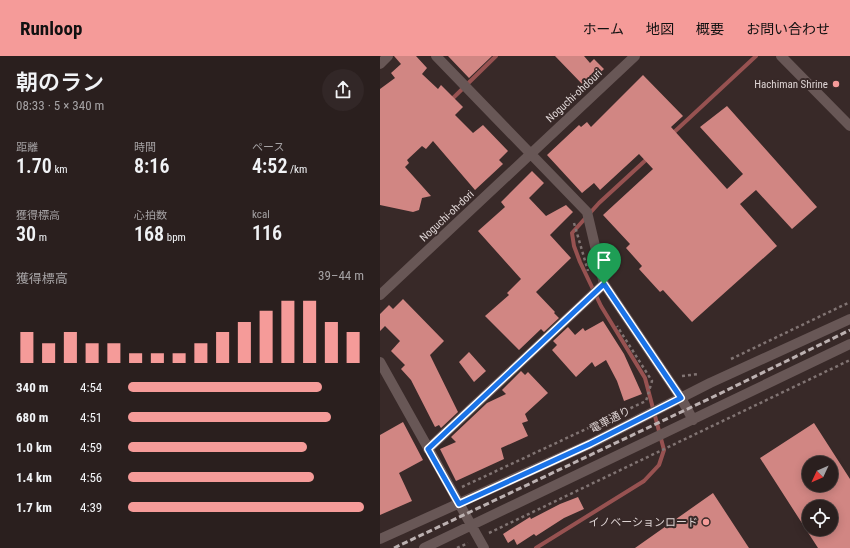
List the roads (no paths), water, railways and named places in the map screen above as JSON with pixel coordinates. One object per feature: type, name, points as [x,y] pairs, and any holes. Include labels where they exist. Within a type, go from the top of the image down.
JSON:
[{"type":"street","points":[[380,64],[388,56]]},
{"type":"street","points":[[436,56],[587,212],[604,284],[681,398],[693,420]]},
{"type":"street","name":"Noguchi-ohdouri","points":[[530,154],[635,56]]},
{"type":"street","points":[[781,56],[850,126]]},
{"type":"street","name":"Noguchi-oh-dori","points":[[380,296],[530,154]]},
{"type":"street","points":[[428,449],[604,284]]},
{"type":"street","name":"電車通り","points":[[380,539],[590,444],[681,398],[850,319]]},
{"type":"street","points":[[424,548],[850,344]]},
{"type":"street","points":[[380,362],[484,548]]},
{"type":"waterway","points":[[450,101],[496,56]]},
{"type":"waterway","points":[[671,135],[756,56]]},
{"type":"waterway","points":[[536,548],[644,481],[659,465],[664,450],[645,378],[601,306],[580,262],[574,246],[572,233],[599,203],[648,158]]},
{"type":"railway","points":[[394,548],[717,395],[850,330]]},
{"type":"place","name":"Hachiman Shrine","points":[[836,84]]},
{"type":"place","name":"イノベーションロード","points":[[706,522]]}]
